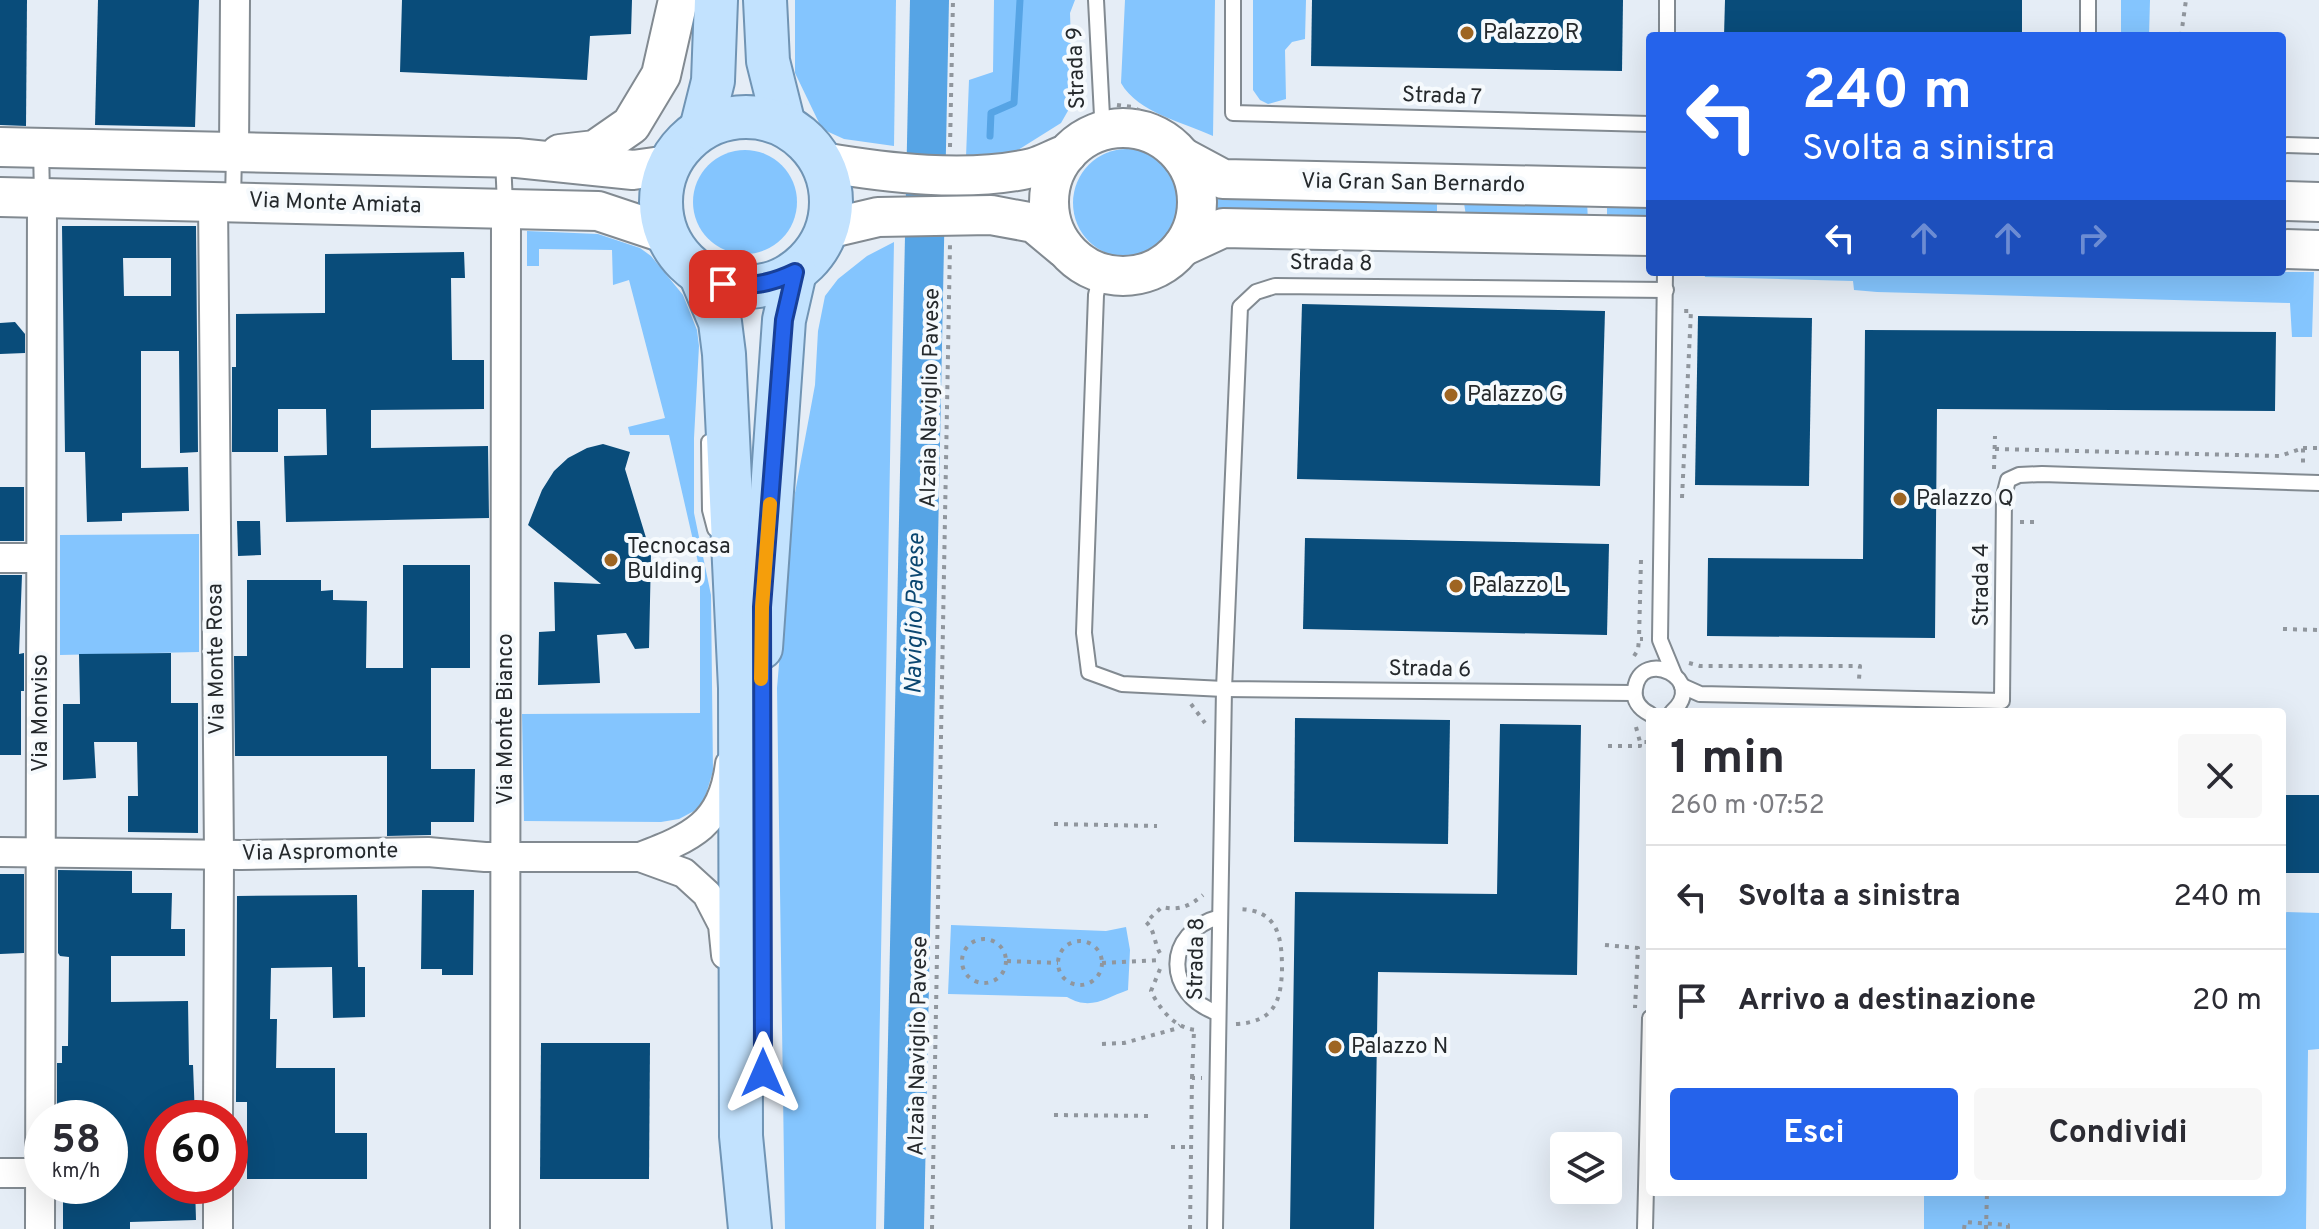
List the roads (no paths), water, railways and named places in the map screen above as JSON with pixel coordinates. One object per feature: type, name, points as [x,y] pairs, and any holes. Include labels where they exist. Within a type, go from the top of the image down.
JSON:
[{"type":"main road","points":[[510,158],[595,150],[631,125],[661,75],[678,0]]},
{"type":"main road","points":[[701,129],[713,81],[716,0]]},
{"type":"main road","points":[[765,0],[768,61],[784,125]]},
{"type":"main road","points":[[742,116],[764,118],[784,125],[812,147],[830,183],[832,207],[819,246],[795,272],[772,283],[748,287],[723,284],[700,274],[680,257],[667,234],[661,211],[661,187],[669,165],[682,145],[701,129],[721,120],[742,116]]},
{"type":"main road","points":[[822,162],[881,171],[994,174],[1034,167],[1119,128],[1143,131],[1165,141],[1182,157],[1193,179],[1197,202],[1193,226],[1182,247],[1166,263],[1146,273],[1123,277],[1101,273],[1080,264],[1034,223],[991,215],[878,217],[827,229]]},
{"type":"main road","points":[[1064,248],[1053,228],[1048,206],[1050,184],[1081,143]]},
{"type":"main road","points":[[0,147],[510,158],[633,170],[669,165]]},
{"type":"main road","name":"Via Gran San Bernardo","points":[[1182,157],[1223,179],[1646,188]]},
{"type":"main road","name":"Via Monte Amiata","points":[[0,197],[598,211],[667,234]]},
{"type":"main road","points":[[2286,201],[2319,202]]},
{"type":"main road","points":[[1182,247],[1223,228],[1646,236]]},
{"type":"main road","points":[[2286,249],[2319,250]]},
{"type":"main road","points":[[757,1229],[763,1164],[762,607],[784,320],[795,272]]},
{"type":"main road","points":[[700,274],[720,322],[724,354],[740,688],[741,1136],[750,1229]]},
{"type":"street","points":[[234,152],[235,0]]},
{"type":"street","name":"Via Monviso","points":[[40,1100],[42,198]]},
{"type":"street","name":"Via Monte Rosa","points":[[218,1100],[223,201]]},
{"type":"street","name":"Via Monte Bianco","points":[[505,1229],[506,210]]},
{"type":"street","points":[[0,558],[41,558]]},
{"type":"street","points":[[640,857],[695,833],[708,820],[725,790],[730,762],[728,678],[737,637]]},
{"type":"street","name":"Via Aspromonte","points":[[0,852],[428,852],[485,857],[640,857]]},
{"type":"street","points":[[640,857],[684,873],[707,894],[723,925],[740,1064]]},
{"type":"street","points":[[0,1173],[24,1173]]},
{"type":"street","name":"Via Monviso","points":[[40,1204],[40,1229]]},
{"type":"street","points":[[218,1204],[218,1229]]},
{"type":"lane","name":"Strada 9","points":[[1081,143],[1102,116],[1096,0]]},
{"type":"lane","name":"Strada 7","points":[[1233,0],[1233,113],[1646,124]]},
{"type":"lane","points":[[1667,0],[1667,32]]},
{"type":"lane","points":[[2088,0],[2088,32]]},
{"type":"lane","points":[[2286,145],[2319,146]]},
{"type":"lane","points":[[41,148],[42,198]]},
{"type":"lane","points":[[223,201],[234,152]]},
{"type":"lane","points":[[506,210],[510,158]]},
{"type":"lane","points":[[1101,273],[1096,295],[1084,633],[1089,672],[1122,684],[1224,689]]},
{"type":"lane","points":[[1665,276],[1660,640],[1677,693]]},
{"type":"lane","name":"Strada 8","points":[[1215,1229],[1224,689],[1240,307],[1256,292],[1275,286],[1666,290]]},
{"type":"lane","points":[[720,322],[708,459],[710,510],[720,539],[733,558]]},
{"type":"lane","name":"Strada 4","points":[[1645,673],[1659,668],[1677,693],[2002,701],[2004,496],[2008,480],[2019,475],[2042,474],[2319,483]]},
{"type":"lane","points":[[1646,714],[1634,693],[1660,640]]},
{"type":"lane","name":"Strada 6","points":[[1224,689],[1634,693]]},
{"type":"lane","points":[[1218,1013],[1204,1008],[1182,987],[1177,960],[1187,935],[1196,926],[1220,917]]},
{"type":"lane","points":[[1645,1229],[1646,1187]]},
{"type":"water","name":"Naviglio Pavese","points":[[910,0],[949,0],[924,1229],[884,1229]]},
{"type":"waterway","points":[[990,136],[991,113],[1014,103],[1020,0]]},
{"type":"place","name":"Palazzo R","points":[[1467,33]]},
{"type":"place","name":"Palazzo G","points":[[1451,395]]},
{"type":"place","name":"Palazzo Q","points":[[1900,499]]},
{"type":"place","name":"Tecnocasa Bulding","points":[[611,560]]},
{"type":"place","name":"Palazzo L","points":[[1456,586]]},
{"type":"place","name":"Palazzo N","points":[[1335,1047]]}]
